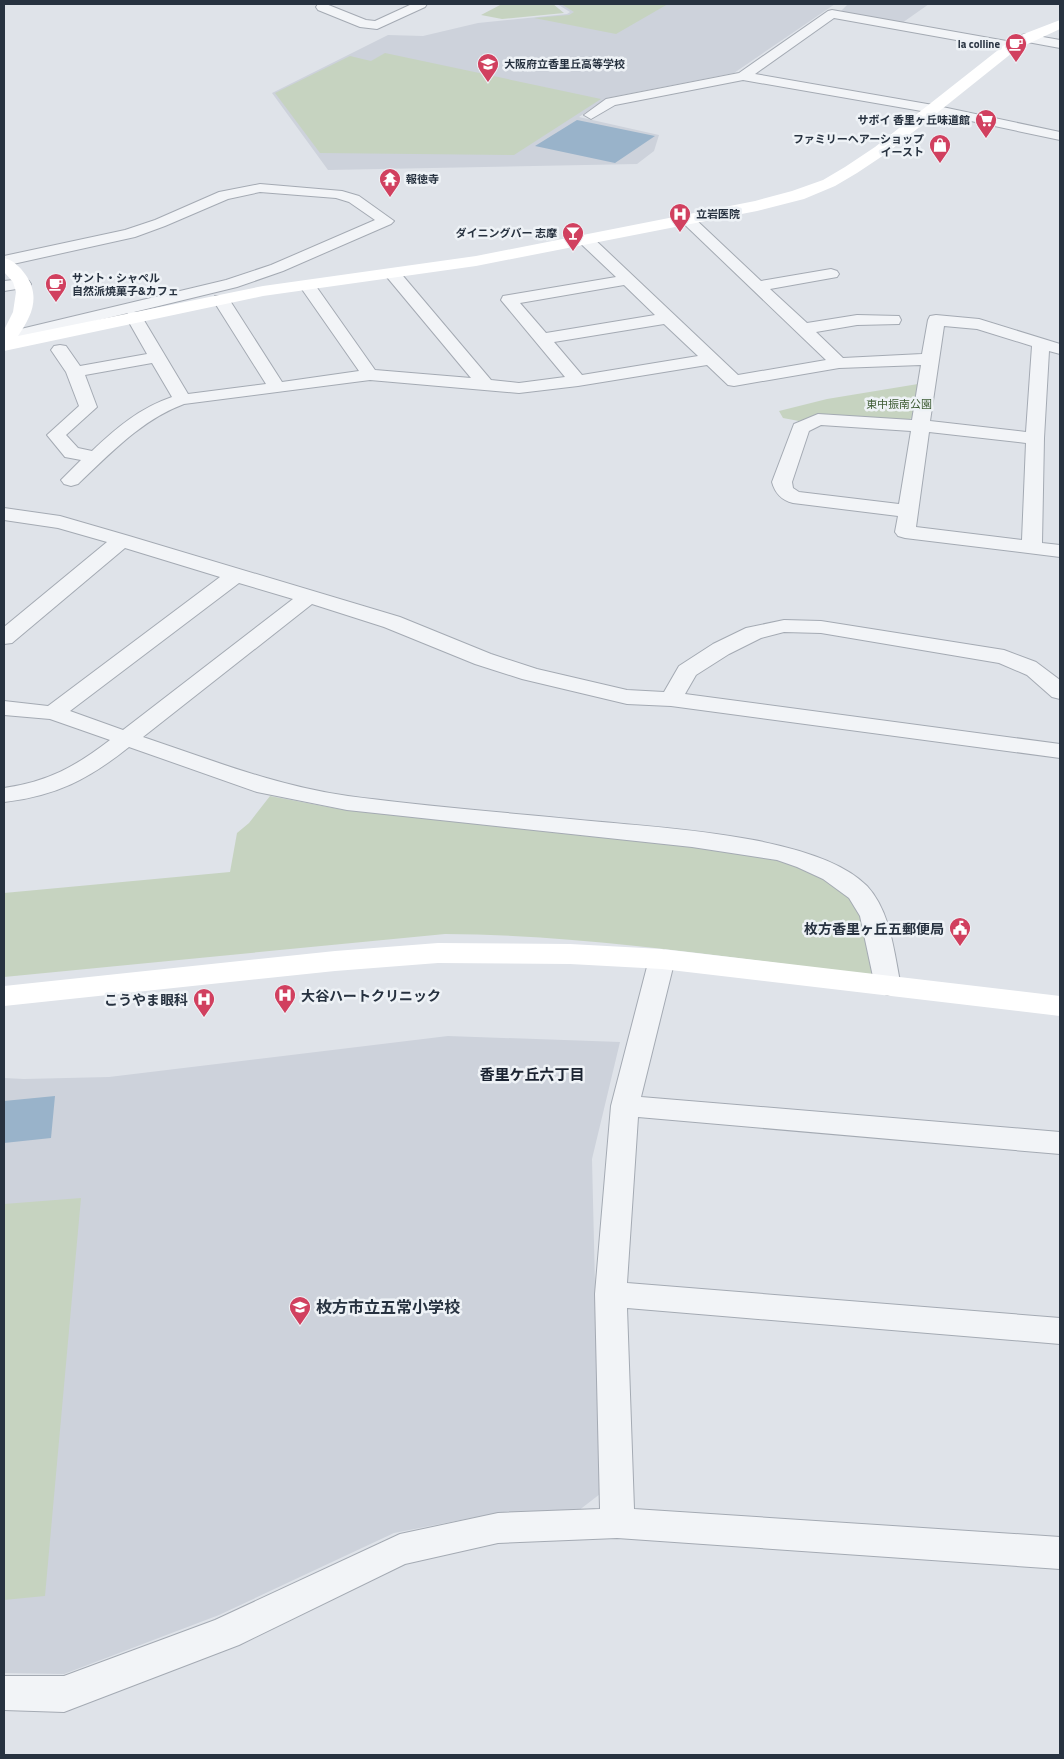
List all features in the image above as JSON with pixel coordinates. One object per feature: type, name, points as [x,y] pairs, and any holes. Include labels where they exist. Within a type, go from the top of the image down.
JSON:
[{"type":"street","points":[[329,4],[322,7],[364,24],[377,25],[421,4]]},
{"type":"street","points":[[743,76],[846,4]]},
{"type":"street","points":[[832,14],[1019,42],[1060,44]]},
{"type":"street","points":[[5,342],[307,285],[476,260],[765,204],[798,195],[829,183],[881,150],[1019,42],[1060,24]]},
{"type":"street","points":[[591,115],[611,102],[743,76],[933,109],[1060,136]]},
{"type":"street","points":[[4,262],[129,234],[160,223],[224,195],[260,188],[337,194],[354,199],[370,208],[386,221],[253,277],[5,342]]},
{"type":"street","points":[[686,219],[839,363]]},
{"type":"street","points":[[585,239],[734,382],[839,363],[930,359]]},
{"type":"street","points":[[4,262],[23,284],[26,294],[25,309],[5,342]]},
{"type":"street","points":[[392,273],[486,385]]},
{"type":"street","points":[[758,286],[831,274]]},
{"type":"street","points":[[578,381],[509,300],[628,280]]},
{"type":"street","points":[[4,286],[23,284]]},
{"type":"street","points":[[307,285],[370,375]]},
{"type":"street","points":[[221,300],[277,388]]},
{"type":"street","points":[[134,317],[182,399]]},
{"type":"street","points":[[542,339],[667,318]]},
{"type":"street","points":[[803,329],[857,320],[893,320]]},
{"type":"street","points":[[1060,349],[979,324],[936,320],[905,532],[1060,551]]},
{"type":"street","points":[[1032,548],[1034,438],[1041,343]]},
{"type":"street","points":[[60,350],[75,372],[88,407],[56,435],[72,453],[97,457]]},
{"type":"street","points":[[75,372],[156,357]]},
{"type":"street","points":[[72,480],[145,414],[167,403],[182,399],[195,399],[370,375],[519,388],[578,381],[710,359]]},
{"type":"street","points":[[908,511],[793,496],[784,490],[782,482],[801,428],[818,419],[920,426],[1034,438]]},
{"type":"street","points":[[4,515],[60,522],[122,540],[392,622],[483,659],[530,674],[627,697],[671,699],[1060,751]]},
{"type":"street","points":[[4,638],[122,540]]},
{"type":"street","points":[[53,713],[236,575]]},
{"type":"street","points":[[4,795],[33,792],[73,777],[126,739],[308,596]]},
{"type":"street","points":[[671,699],[688,671],[712,654],[754,633],[784,626],[821,628],[1004,657],[1028,665],[1048,678],[1060,690]]},
{"type":"street","points":[[4,708],[53,713],[264,788],[356,804],[692,839],[779,853],[806,861],[832,873],[858,892],[874,916],[888,986]]},
{"type":"street","points":[[4,996],[335,960],[438,953],[570,954],[662,959],[1060,1006]]},
{"type":"street","points":[[617,1523],[611,1294],[625,1106],[662,959]]},
{"type":"street","points":[[625,1106],[1060,1143]]},
{"type":"street","points":[[611,1294],[1060,1331]]},
{"type":"street","points":[[4,1693],[64,1694],[226,1632],[400,1550],[498,1528],[617,1523],[1060,1553]]},
{"type":"shaded area","name":"大阪府立香里丘高等学校","points":[[557,4],[835,4],[734,73],[607,98],[579,117],[659,135],[654,151],[637,164],[328,170],[272,93],[388,35],[423,36],[478,23],[567,14],[570,12]]},
{"type":"shaded area","points":[[848,4],[929,4],[902,23],[839,13]]},
{"type":"shaded area","name":"枚方市立五常小学校","points":[[448,1036],[620,1042],[592,1159],[600,1494],[578,1511],[497,1513],[394,1533],[219,1615],[64,1674],[4,1673],[4,1078],[109,1077]]},
{"type":"green space","points":[[502,4],[553,4],[564,13],[502,19],[481,15]]},
{"type":"green space","points":[[561,4],[668,4],[616,34],[534,18],[569,15],[574,12]]},
{"type":"green space","points":[[385,53],[601,99],[514,155],[320,153],[275,93],[350,56],[371,61]]},
{"type":"green space","name":"東中振南公園","points":[[918,384],[915,417],[904,421],[822,415],[799,421],[783,418],[779,411],[827,399]]},
{"type":"green space","points":[[270,796],[344,810],[690,846],[776,860],[801,867],[825,879],[848,896],[861,917],[874,975],[660,948],[553,938],[445,934],[4,977],[4,893],[230,872],[237,833],[249,823]]},
{"type":"green space","points":[[81,1198],[45,1596],[4,1600],[4,1204]]},
{"type":"water","points":[[577,120],[655,136],[615,163],[535,146]]},
{"type":"water","points":[[55,1096],[51,1138],[4,1143],[4,1101]]},
{"type":"place","name":"la colline","points":[[1016,63]]},
{"type":"place","name":"大阪府立香里丘高等学校","points":[[488,83]]},
{"type":"place","name":"サボイ 香里ヶ丘味道館","points":[[986,139]]},
{"type":"place","name":"ファミリーヘアーショップ イースト","points":[[940,164]]},
{"type":"place","name":"報徳寺","points":[[390,198]]},
{"type":"place","name":"立岩医院","points":[[680,233]]},
{"type":"place","name":"ダイニングバー 志摩","points":[[573,252]]},
{"type":"place","name":"サント・シャペル 自然派焼菓子&カフェ","points":[[56,303]]},
{"type":"place","name":"枚方香里ヶ丘五郵便局","points":[[960,947]]},
{"type":"place","name":"大谷ハートクリニック","points":[[285,1014]]},
{"type":"place","name":"こうやま眼科","points":[[204,1018]]},
{"type":"place","name":"枚方市立五常小学校","points":[[300,1326]]},
{"type":"district","name":"香里ケ丘六丁目","points":[[532,1074]]}]
